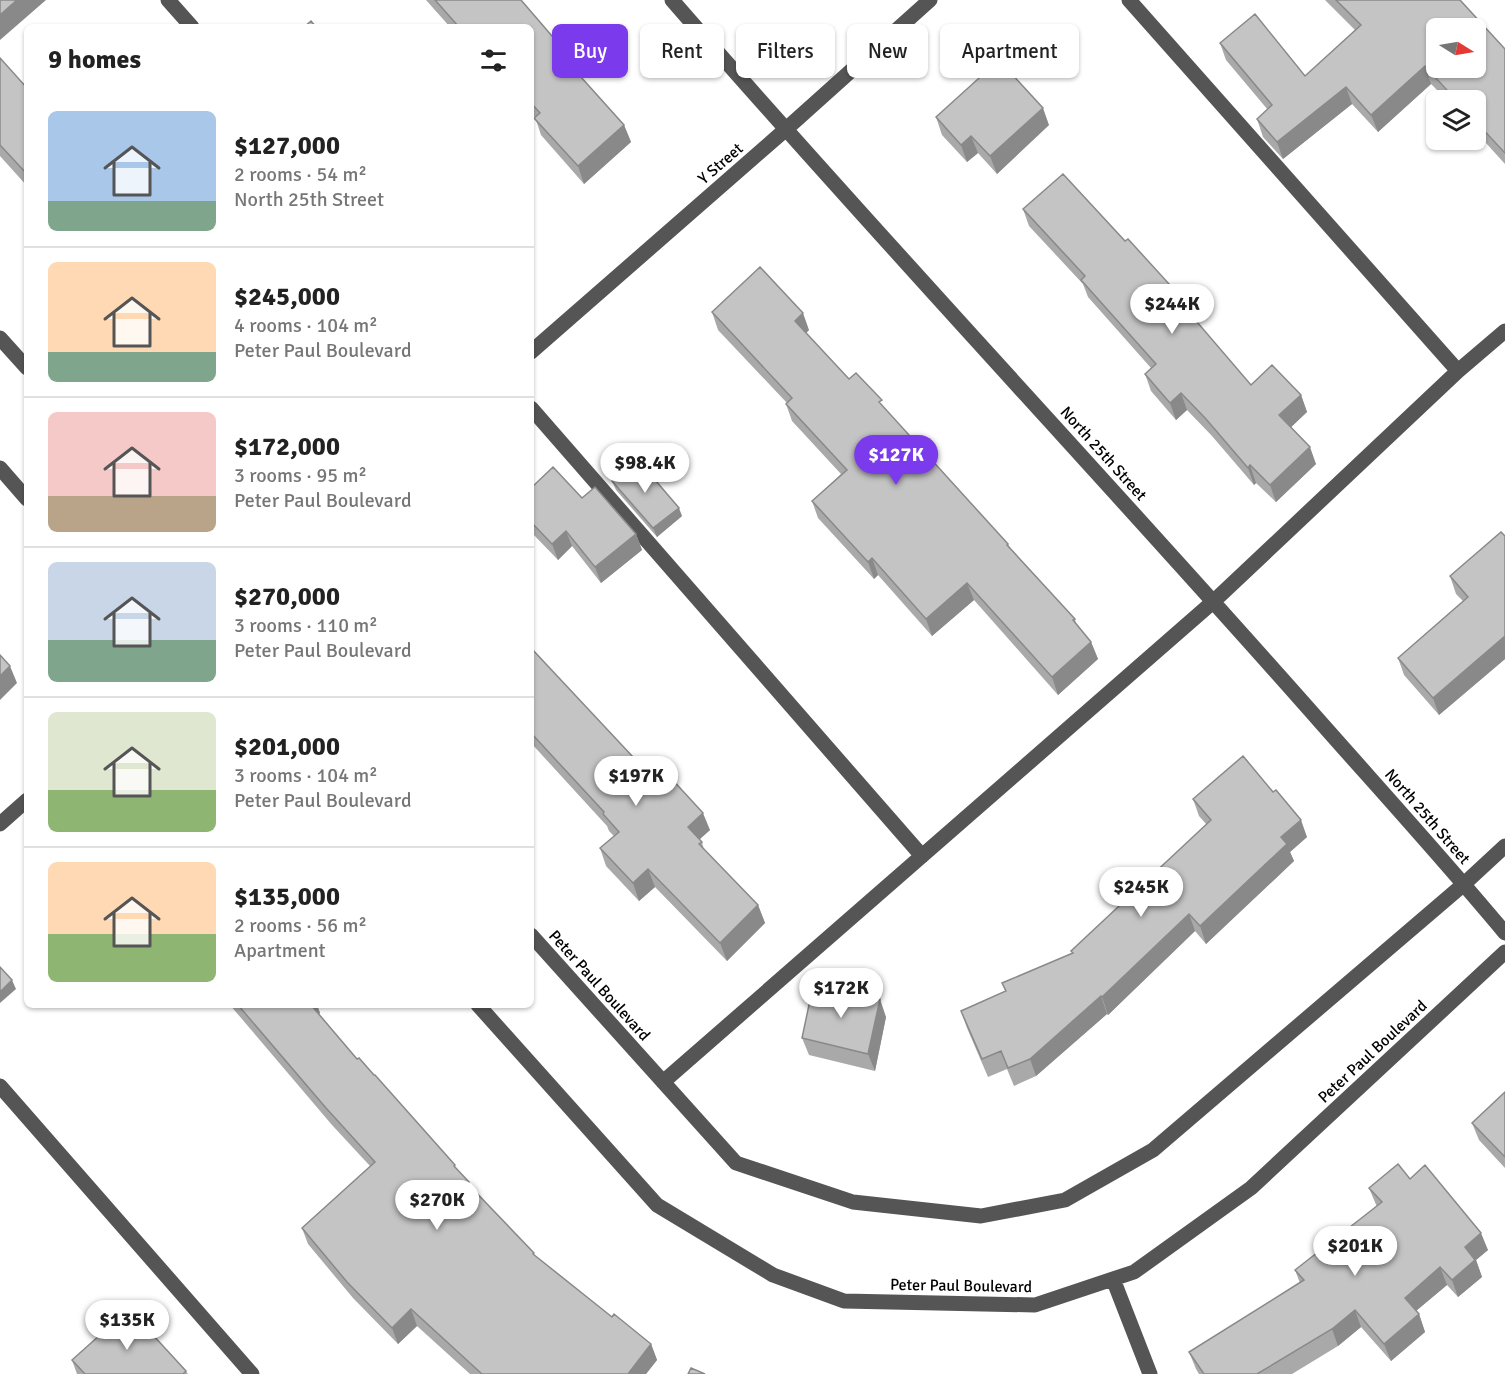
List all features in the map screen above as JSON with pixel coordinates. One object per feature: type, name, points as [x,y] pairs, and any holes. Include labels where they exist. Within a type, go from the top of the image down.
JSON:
[{"type":"street","points":[[168,0],[189,24]]},
{"type":"street","name":"North 25th Street","points":[[672,0],[786,130],[1214,601],[1505,933]]},
{"type":"street","name":"Y Street","points":[[534,349],[786,130],[930,0]]},
{"type":"street","points":[[1129,0],[1458,371]]},
{"type":"street","points":[[663,1082],[1214,601],[1458,371],[1505,331]]},
{"type":"street","points":[[0,338],[24,365]]},
{"type":"street","points":[[534,411],[922,856]]},
{"type":"street","points":[[0,468],[24,496]]},
{"type":"street","points":[[0,824],[24,803]]},
{"type":"street","name":"Peter Paul Boulevard","points":[[534,938],[736,1163],[853,1202],[981,1216],[1065,1200],[1152,1150],[1464,884],[1505,846]]},
{"type":"street","name":"Peter Paul Boulevard","points":[[481,1008],[657,1205],[773,1275],[844,1301],[1035,1305],[1134,1272],[1251,1188],[1505,952]]},
{"type":"street","points":[[0,1086],[252,1374]]},
{"type":"street","points":[[1113,1279],[1150,1374]]},
{"type":"building","points":[[0,0],[17,0],[0,15]]},
{"type":"building","points":[[435,0],[521,0],[552,36],[552,78],[582,78],[624,125],[578,166],[534,118],[540,113],[534,106],[534,24],[456,24]]},
{"type":"building","points":[[1336,0],[1460,0],[1477,18],[1426,18],[1426,67],[1371,115],[1346,87],[1277,142],[1257,119],[1272,105],[1220,43],[1255,14],[1305,76],[1361,25]]},
{"type":"building","points":[[1486,28],[1505,49],[1505,153],[1486,133],[1486,90],[1447,90],[1436,78],[1486,78]]},
{"type":"building","points":[[0,58],[24,85],[24,171],[0,145]]},
{"type":"building","points":[[979,78],[1016,78],[1043,108],[990,156],[971,136],[961,145],[936,117]]},
{"type":"building","points":[[1063,174],[1125,241],[1128,239],[1170,285],[1167,287],[1251,385],[1272,365],[1301,395],[1279,415],[1310,447],[1270,485],[1250,465],[1248,468],[1181,393],[1170,403],[1145,374],[1156,364],[1081,280],[1085,276],[1023,209]]},
{"type":"building","points":[[760,267],[803,313],[795,321],[849,379],[856,373],[882,400],[879,402],[1075,619],[1073,620],[1091,642],[1052,677],[967,583],[926,619],[872,558],[868,562],[812,501],[847,470],[786,404],[792,398],[712,312]]},
{"type":"building","points":[[638,460],[679,508],[653,528],[612,481]]},
{"type":"building","points":[[553,467],[582,498],[595,487],[636,534],[595,567],[566,531],[552,544],[534,525],[534,485]]},
{"type":"building","points":[[1501,532],[1505,536],[1505,636],[1433,698],[1398,658],[1468,597],[1450,576]]},
{"type":"building","points":[[534,651],[648,773],[658,764],[703,813],[688,827],[702,842],[699,844],[758,905],[720,943],[648,869],[633,883],[600,848],[619,832],[603,814],[604,812],[534,736]]},
{"type":"building","points":[[0,655],[10,666],[0,676]]},
{"type":"building","points":[[1243,756],[1273,792],[1276,790],[1301,820],[1281,837],[1287,844],[1200,926],[1189,914],[1102,997],[1030,1059],[1008,1068],[1001,1051],[982,1059],[961,1011],[1006,991],[1002,983],[1073,953],[1071,951],[1211,820],[1193,799]]},
{"type":"building","points":[[0,967],[12,980],[0,992]]},
{"type":"building","points":[[813,986],[880,999],[868,1054],[802,1038]]},
{"type":"building","points":[[241,1008],[314,1008],[357,1059],[359,1058],[375,1075],[455,1165],[469,1182],[467,1183],[533,1254],[612,1317],[614,1314],[651,1344],[628,1374],[482,1374],[411,1309],[392,1328],[347,1282],[302,1228],[375,1162]]},
{"type":"building","points":[[1505,1092],[1505,1157],[1472,1123]]},
{"type":"building","points":[[1398,1164],[1410,1179],[1425,1165],[1481,1233],[1465,1247],[1475,1260],[1452,1280],[1440,1267],[1405,1298],[1419,1314],[1384,1344],[1355,1310],[1332,1329],[1257,1374],[1204,1374],[1189,1352],[1304,1280],[1295,1270],[1382,1202],[1369,1188]]},
{"type":"building","points":[[129,1309],[186,1371],[183,1374],[85,1374],[72,1360]]},
{"type":"building","points":[[691,1368],[705,1374],[688,1374]]}]
